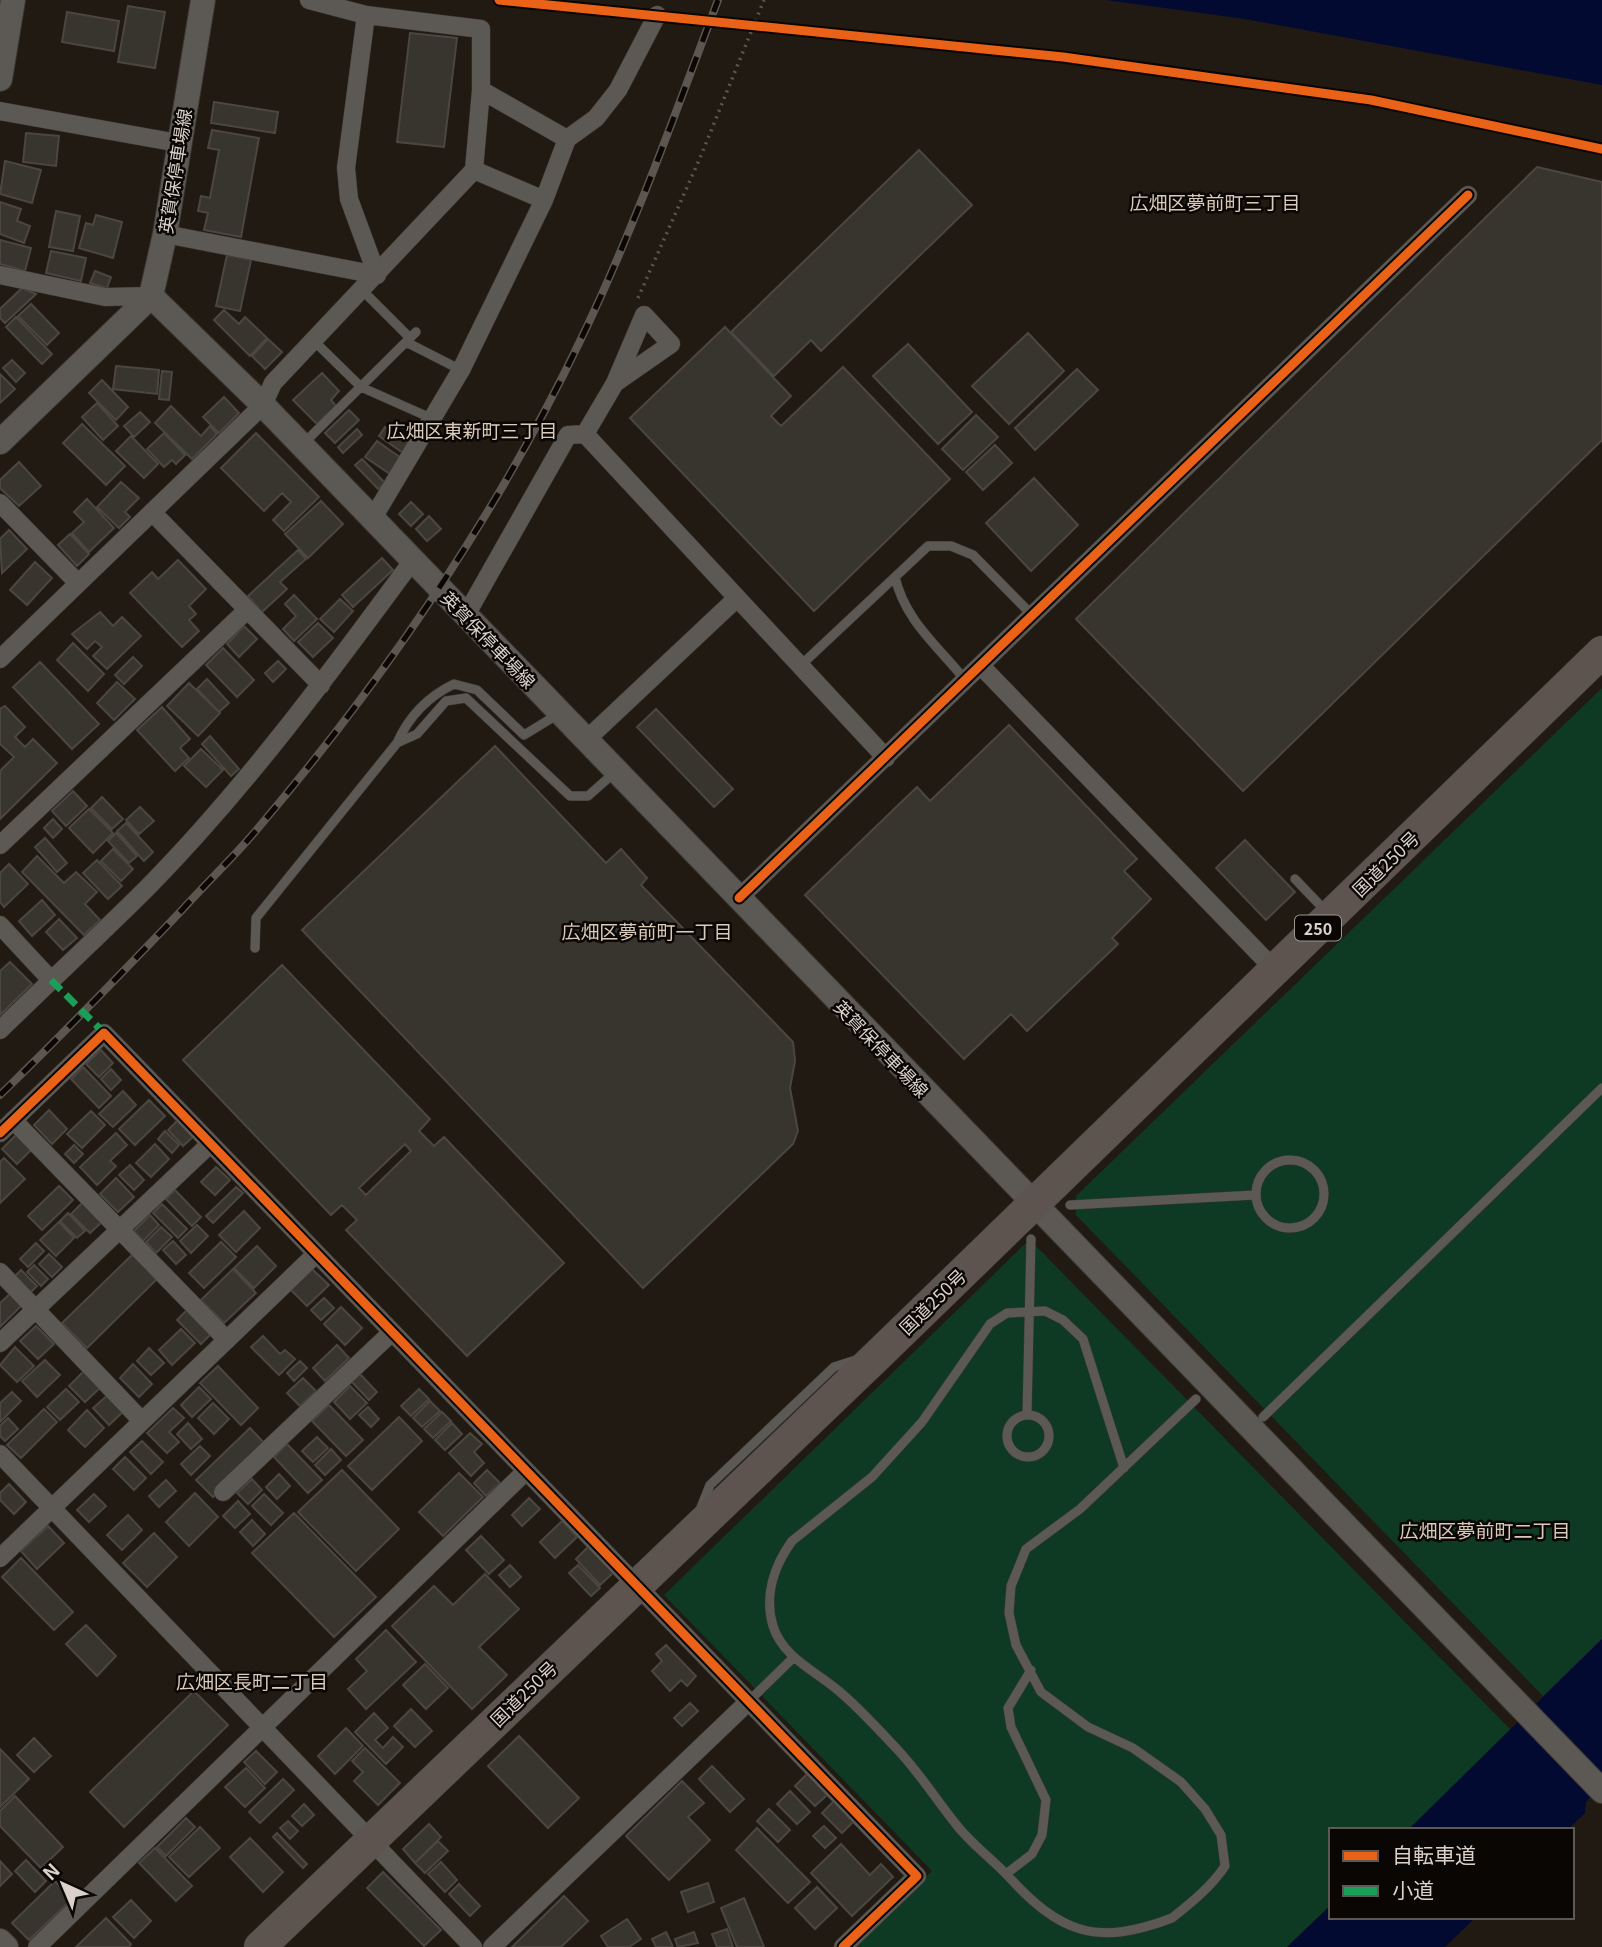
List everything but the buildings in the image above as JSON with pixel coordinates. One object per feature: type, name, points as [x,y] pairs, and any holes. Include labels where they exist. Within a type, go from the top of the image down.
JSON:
[{"type":"highway","name":"国道250号","points":[[260,1947],[879,1353],[1602,652]]},
{"type":"main road","points":[[0,79],[13,0]]},
{"type":"main road","name":"英賀保停車場線","points":[[203,0],[151,296],[302,445],[1602,1791]]},
{"type":"main road","points":[[0,442],[151,296]]},
{"type":"main road","points":[[0,1941],[6,1947]]},
{"type":"street","points":[[0,659],[263,405],[272,383],[474,170],[481,90],[481,29],[366,15],[309,0]]},
{"type":"street","points":[[366,15],[346,168],[349,199],[377,275]]},
{"type":"street","points":[[373,519],[461,370],[544,200],[567,139],[596,118],[618,90],[657,15]]},
{"type":"street","points":[[481,90],[567,139]]},
{"type":"street","points":[[0,111],[178,143]]},
{"type":"street","points":[[474,170],[544,200]]},
{"type":"street","points":[[739,898],[1468,195]]},
{"type":"street","points":[[164,234],[377,275]]},
{"type":"street","points":[[0,275],[105,297],[151,296]]},
{"type":"street","points":[[585,435],[615,383],[644,315],[671,344],[615,383]]},
{"type":"street","points":[[466,615],[568,435],[585,435],[886,758]]},
{"type":"street","points":[[0,503],[78,583]]},
{"type":"street","points":[[152,512],[321,685]]},
{"type":"street","points":[[0,1030],[150,884],[321,685],[413,560]]},
{"type":"street","points":[[586,740],[737,598]]},
{"type":"street","points":[[0,845],[246,611]]},
{"type":"street","points":[[981,666],[1275,970]]},
{"type":"street","points":[[0,925],[51,980]]},
{"type":"street","points":[[0,1133],[104,1033],[916,1876],[844,1947]]},
{"type":"street","points":[[13,1120],[227,1340]]},
{"type":"street","points":[[0,1343],[210,1144]]},
{"type":"street","points":[[1,1555],[316,1254]]},
{"type":"street","points":[[0,1272],[142,1421]]},
{"type":"street","points":[[223,1492],[391,1333]]},
{"type":"street","points":[[0,1454],[474,1947]]},
{"type":"street","points":[[37,1947],[525,1472]]},
{"type":"street","points":[[492,1947],[747,1703]]},
{"type":"lane","points":[[362,290],[411,337],[461,370]]},
{"type":"lane","points":[[302,445],[411,337]]},
{"type":"lane","points":[[313,341],[361,387],[433,419]]},
{"type":"lane","points":[[800,666],[928,546],[951,546],[974,555],[1033,616]]},
{"type":"lane","points":[[895,577],[900,600],[911,618],[966,681]]},
{"type":"lane","points":[[255,947],[256,918],[397,743],[407,720],[437,692],[454,684],[477,690],[524,735],[560,713]]},
{"type":"lane","points":[[397,743],[417,734],[446,701],[466,698],[570,796],[588,796],[617,771]]},
{"type":"lane","points":[[1295,878],[1318,903]]},
{"type":"lane","points":[[1263,1417],[1602,1088]]},
{"type":"lane","points":[[1281,1160],[1304,1162],[1314,1169],[1324,1189],[1319,1211],[1312,1219],[1292,1228],[1271,1223],[1258,1206],[1255,1195],[1262,1173],[1281,1160]]},
{"type":"lane","points":[[1070,1205],[1255,1195]]},
{"type":"lane","points":[[1027,1414],[1031,1239]]},
{"type":"lane","points":[[1081,1941],[1042,1916],[1006,1874],[956,1825],[920,1773],[857,1708],[793,1658],[773,1628],[769,1605],[772,1582],[792,1541],[872,1477],[922,1422],[990,1324],[1007,1313],[1045,1311],[1063,1320],[1083,1339],[1124,1468]]},
{"type":"lane","points":[[1132,1941],[1161,1926],[1216,1879],[1225,1866],[1222,1835],[1205,1809],[1181,1782],[1133,1748],[1069,1714],[1041,1692],[1016,1645],[1009,1613],[1011,1586],[1026,1549],[1080,1509],[1196,1399]]},
{"type":"lane","points":[[1027,1414],[1034,1415],[1046,1424],[1049,1438],[1042,1451],[1029,1457],[1015,1452],[1007,1440],[1009,1426],[1020,1416],[1027,1414]]},
{"type":"lane","points":[[747,1703],[793,1658]]},
{"type":"lane","points":[[1006,1874],[1032,1854],[1042,1835],[1046,1800],[1011,1727],[1008,1708],[1031,1670]]},
{"type":"path","points":[[644,315],[633,308],[764,0]]},
{"type":"green space","points":[[1602,688],[1602,1639],[1543,1696],[1076,1215],[1076,1196]]},
{"type":"green space","points":[[1025,1244],[1035,1245],[1511,1730],[1410,1828],[1329,1828],[1329,1907],[1287,1947],[854,1947],[932,1871],[664,1595]]},
{"type":"water","points":[[1106,0],[1602,0],[1602,85],[1245,19]]},
{"type":"water","points":[[1602,1639],[1602,1786],[1586,1802],[1585,1813],[1569,1828],[1410,1828]]},
{"type":"water","points":[[1329,1907],[1329,1919],[1474,1919],[1445,1947],[1287,1947]]},
{"type":"railway","points":[[0,1095],[250,838],[350,713],[435,594],[513,469],[581,339],[636,213],[718,0]]},
{"type":"marked path","points":[[51,980],[104,1033]]},
{"type":"cycle path","points":[[499,0],[1063,57],[1371,100],[1602,149]]},
{"type":"cycle path","points":[[739,898],[1468,195]]},
{"type":"cycle path","points":[[0,1133],[104,1033],[917,1876],[843,1947]]},
{"type":"district","name":"広畑区夢前町三丁目","points":[[1215,201]]},
{"type":"district","name":"広畑区東新町三丁目","points":[[472,429]]},
{"type":"district","name":"広畑区夢前町一丁目","points":[[647,930]]},
{"type":"district","name":"広畑区夢前町二丁目","points":[[1485,1529]]},
{"type":"district","name":"広畑区長町二丁目","points":[[252,1680]]}]
